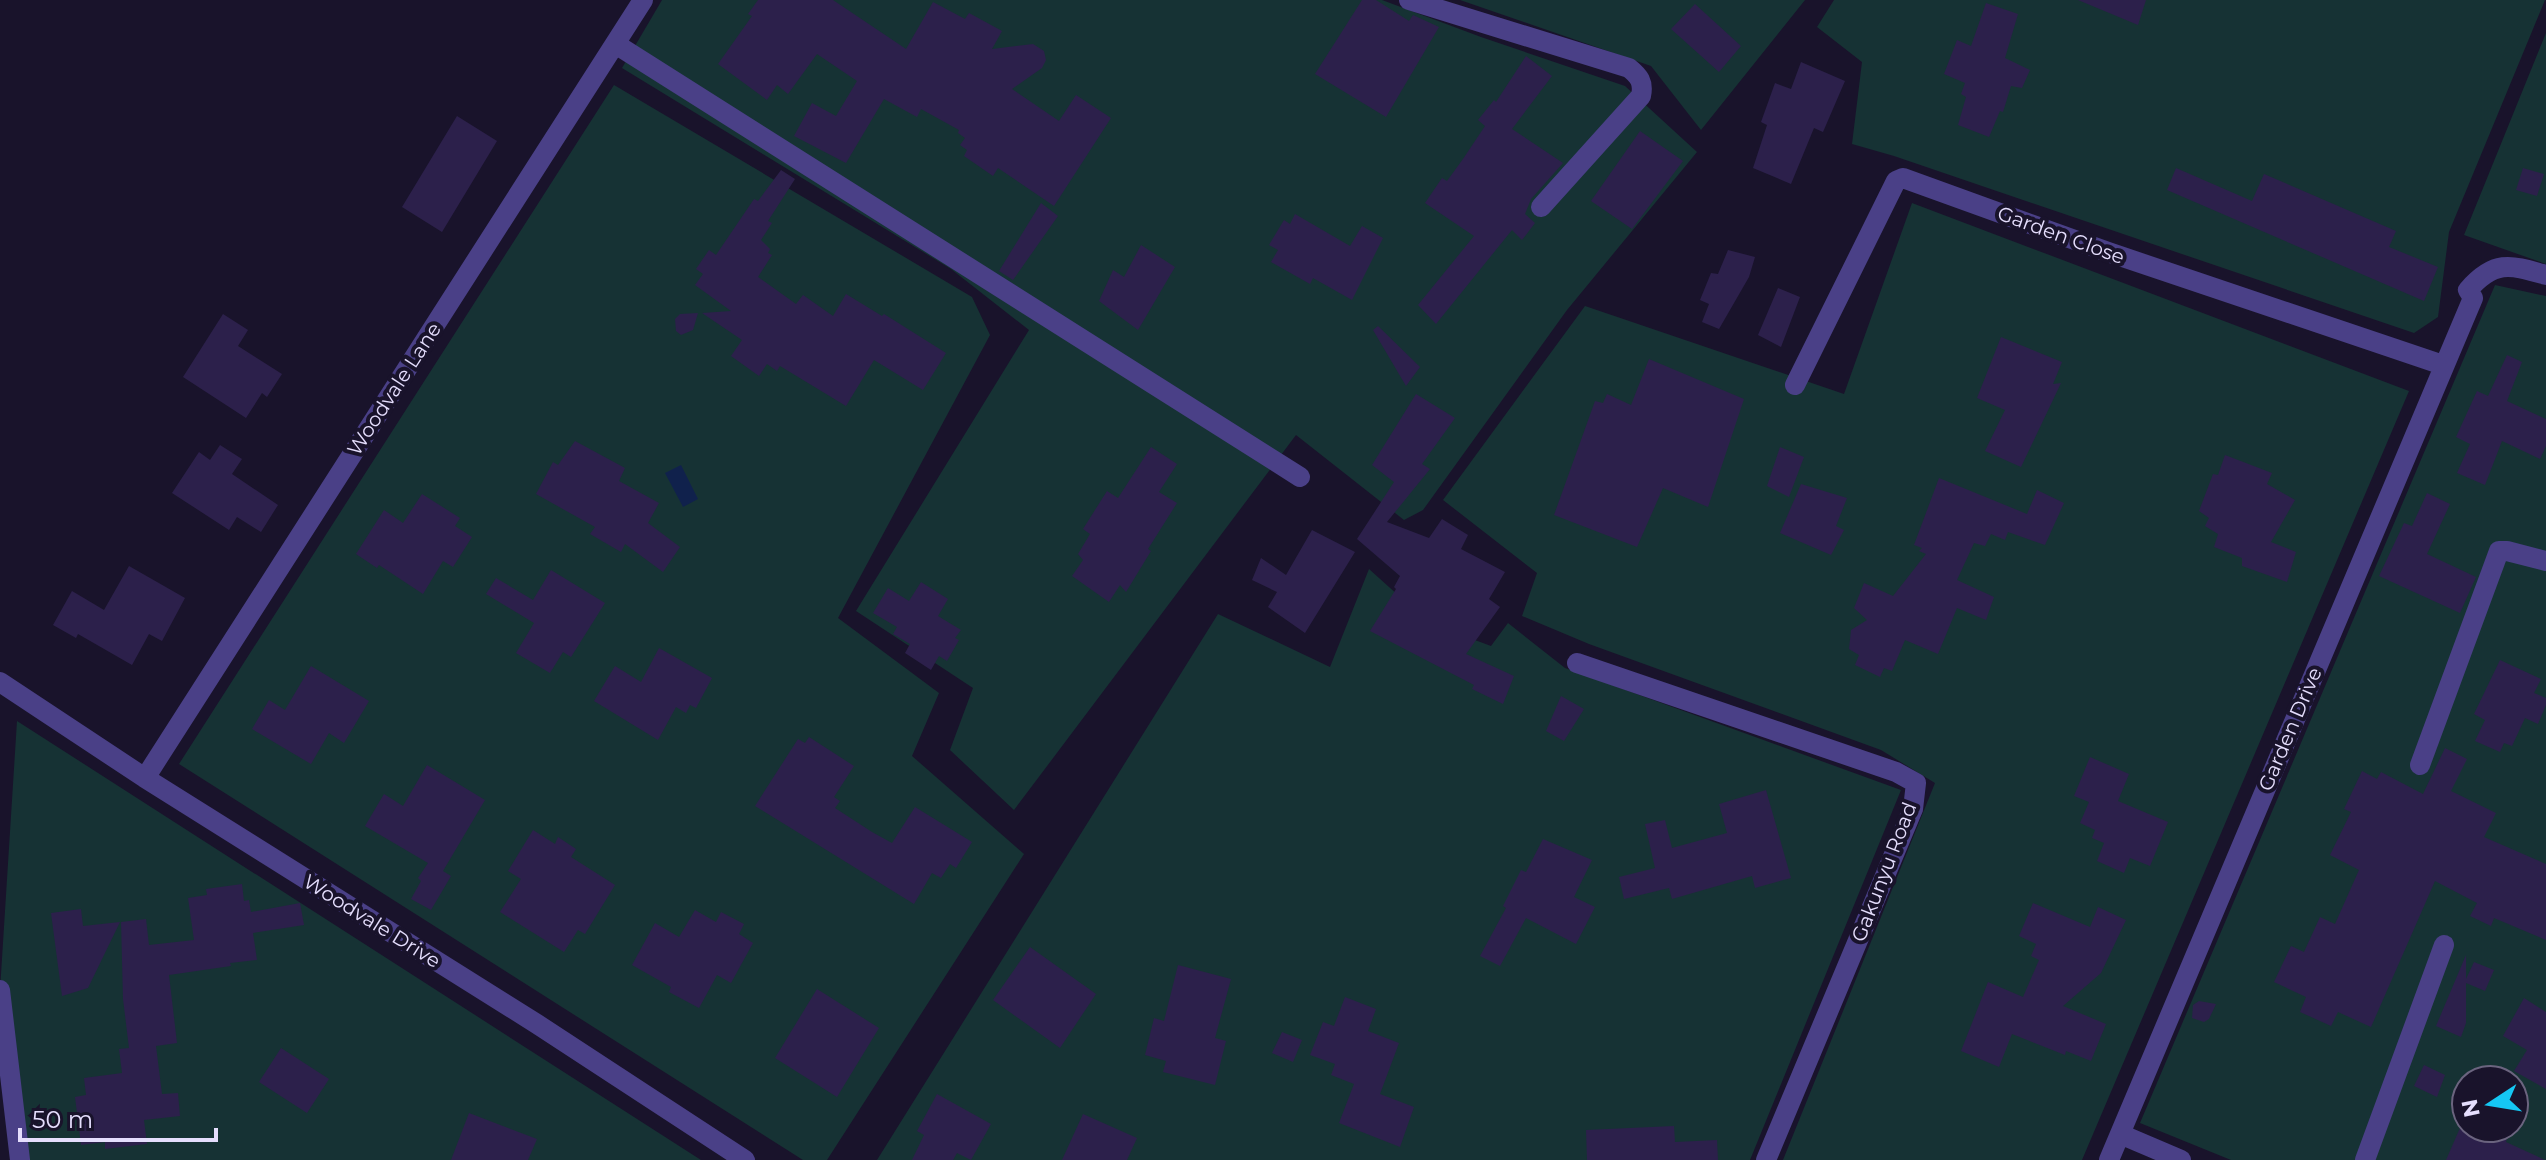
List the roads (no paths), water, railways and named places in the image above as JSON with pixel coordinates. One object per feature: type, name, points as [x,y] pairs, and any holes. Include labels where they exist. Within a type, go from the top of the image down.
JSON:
[{"type":"street","name":"Woodvale Lane","points":[[145,778],[643,0]]},
{"type":"street","points":[[1409,0],[1629,68],[1639,76],[1643,87],[1641,96],[1541,207]]},
{"type":"street","points":[[617,45],[1300,477]]},
{"type":"street","name":"Garden Close","points":[[1795,385],[1896,181],[1903,178],[2108,252],[2443,365]]},
{"type":"street","name":"Garden Drive","points":[[2109,1160],[2473,298],[2468,290],[2495,268],[2520,268],[2546,275]]},
{"type":"street","points":[[2420,765],[2499,551],[2546,561]]},
{"type":"street","name":"Gakunyu Road","points":[[1577,663],[1896,772],[1916,783],[1913,809],[1766,1160]]},
{"type":"street","name":"Woodvale Drive","points":[[0,682],[145,778],[537,1024],[745,1160]]},
{"type":"street","points":[[2365,1160],[2444,945]]},
{"type":"street","points":[[0,990],[20,1160]]},
{"type":"street","points":[[2120,1134],[2181,1160]]},
{"type":"water","points":[[681,465],[698,499],[683,507],[665,473]]}]
